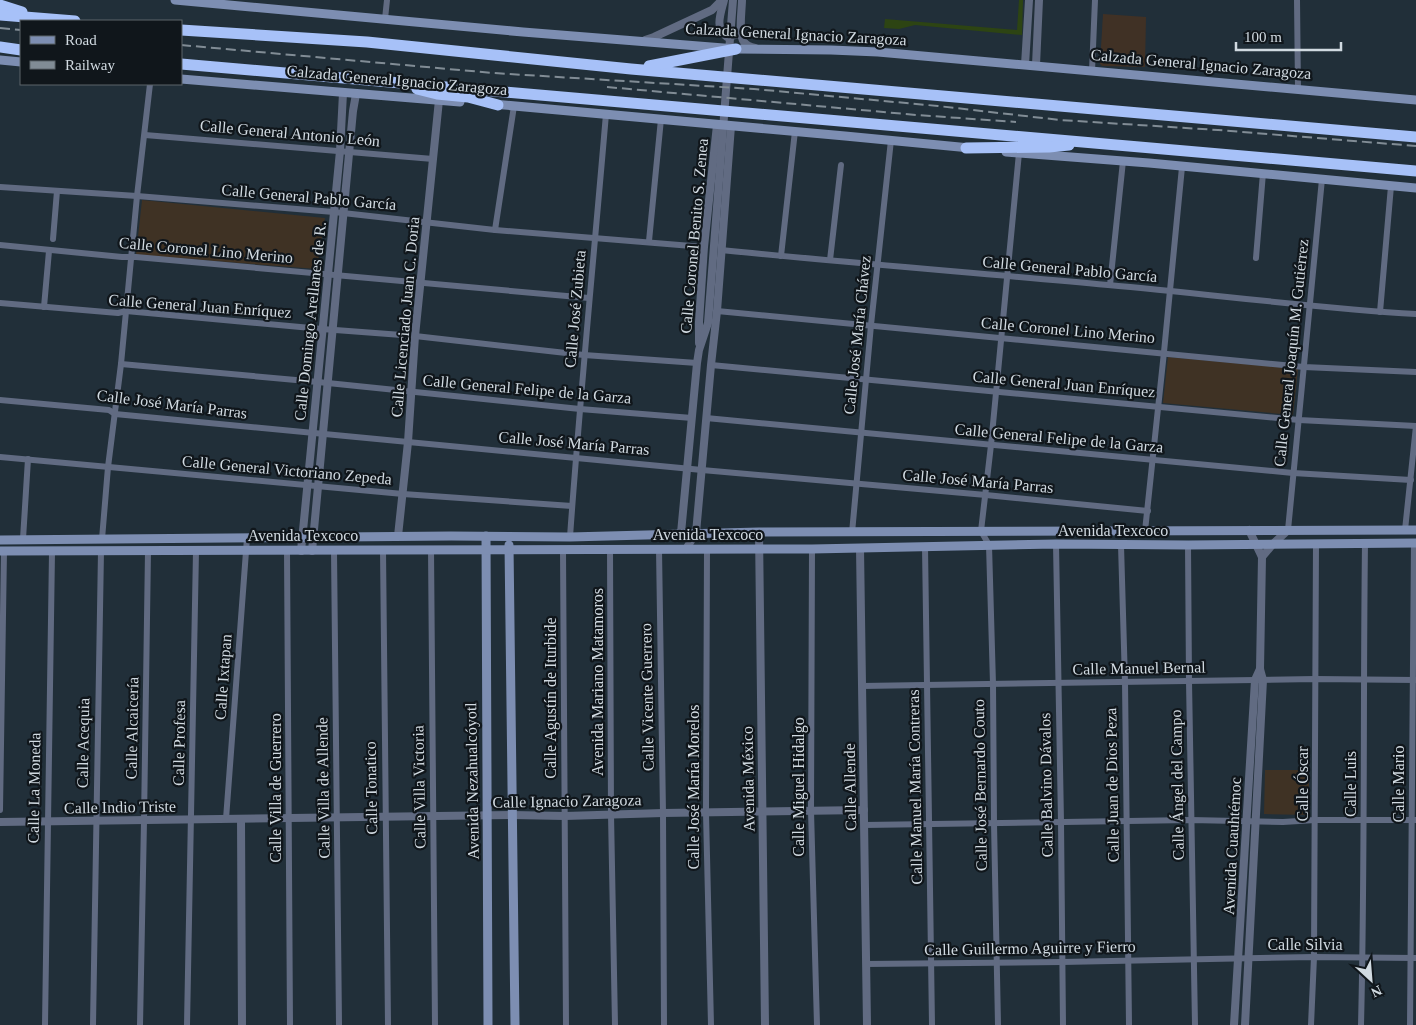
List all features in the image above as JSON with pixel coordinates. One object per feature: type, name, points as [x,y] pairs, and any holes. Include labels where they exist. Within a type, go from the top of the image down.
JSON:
[{"type":"highway","points":[[0,5],[46,19]]},
{"type":"highway","points":[[0,15],[60,20]]},
{"type":"highway","name":"Calzada General Ignacio Zaragoza","points":[[182,30],[367,42],[631,69],[1416,137]]},
{"type":"highway","points":[[0,47],[20,51]]},
{"type":"highway","points":[[631,69],[736,49]]},
{"type":"highway","points":[[0,52],[20,51]]},
{"type":"highway","name":"Calzada General Ignacio Zaragoza","points":[[182,64],[1416,171]]},
{"type":"highway","points":[[382,80],[437,94],[468,97],[498,105]]},
{"type":"highway","points":[[966,148],[1049,147],[1096,142]]},
{"type":"main road","name":"Calzada General Ignacio Zaragoza","points":[[175,0],[523,32],[736,49],[878,52],[1416,100]]},
{"type":"main road","points":[[0,60],[20,62]]},
{"type":"main road","name":"Calzada General Ignacio Zaragoza","points":[[182,79],[606,114],[1416,188]]},
{"type":"main road","points":[[1302,544],[1303,530]]},
{"type":"main road","name":"Avenida Texcoco","points":[[0,540],[398,536],[570,537],[759,532],[1416,530]]},
{"type":"main road","points":[[451,536],[452,550]]},
{"type":"main road","name":"Avenida Nezahualcóyotl","points":[[486,536],[488,1025]]},
{"type":"main road","points":[[509,536],[515,1025]]},
{"type":"main road","points":[[531,536],[531,550]]},
{"type":"main road","name":"Avenida Texcoco","points":[[2,551],[812,549],[1056,544],[1415,543]]},
{"type":"street","points":[[385,19],[387,0]]},
{"type":"street","points":[[723,0],[719,22],[721,31],[727,37],[737,34],[741,28]]},
{"type":"street","points":[[639,41],[651,39],[712,10],[723,0]]},
{"type":"street","name":"Calle Coronel Benito S. Zenea","points":[[712,349],[708,323],[734,0]]},
{"type":"street","points":[[742,0],[741,36],[743,42],[759,50]]},
{"type":"street","points":[[1025,65],[1029,0]]},
{"type":"street","points":[[1036,66],[1040,0]]},
{"type":"street","points":[[1092,71],[1096,0]]},
{"type":"street","points":[[1297,0],[1298,89]]},
{"type":"street","points":[[102,539],[108,467],[121,364],[150,85]]},
{"type":"street","name":"Calle Domingo Arellanes de R.","points":[[301,551],[340,151],[343,93]]},
{"type":"street","name":"Calle Domingo Arellanes de R.","points":[[312,551],[343,213],[356,94]]},
{"type":"street","name":"Calle Licenciado Juan C. Doria","points":[[398,536],[408,442],[415,336],[439,100]]},
{"type":"street","points":[[495,230],[514,106]]},
{"type":"street","points":[[342,111],[353,111]]},
{"type":"street","name":"Calle José Zubieta","points":[[570,537],[606,114]]},
{"type":"street","points":[[649,241],[661,119]]},
{"type":"street","name":"Calle Coronel Benito S. Zenea","points":[[699,350],[704,247],[717,124]]},
{"type":"street","name":"Calle Coronel Benito S. Zenea","points":[[696,533],[710,366],[718,311],[721,250],[732,126]]},
{"type":"street","points":[[781,256],[795,132]]},
{"type":"street","name":"Calle General Antonio León","points":[[145,135],[434,159]]},
{"type":"street","name":"Calle José María Chávez","points":[[852,533],[871,325],[891,140]]},
{"type":"street","points":[[714,152],[722,148],[729,153]]},
{"type":"street","points":[[989,545],[981,531],[1019,153]]},
{"type":"street","points":[[1110,285],[1123,161]]},
{"type":"street","points":[[830,260],[841,165]]},
{"type":"street","points":[[1145,530],[1182,167]]},
{"type":"street","points":[[1256,258],[1263,173]]},
{"type":"street","name":"Calle General Joaquín M. Gutiérrez","points":[[1288,530],[1322,179]]},
{"type":"street","points":[[1380,312],[1391,186]]},
{"type":"street","name":"Calle General Pablo García","points":[[0,187],[334,212],[495,230],[649,241],[704,247]]},
{"type":"street","points":[[53,239],[57,191]]},
{"type":"street","name":"Calle Coronel Lino Merino","points":[[0,246],[122,257],[131,256],[589,298]]},
{"type":"street","name":"Calle General Pablo García","points":[[721,250],[1110,285],[1310,306],[1416,314]]},
{"type":"street","points":[[44,307],[49,251]]},
{"type":"street","name":"Calle General Juan Enríquez","points":[[0,303],[118,313],[126,311],[415,336],[584,355],[697,362]]},
{"type":"street","name":"Calle Coronel Lino Merino","points":[[718,311],[1304,366],[1416,372]]},
{"type":"street","name":"Calle Coronel Benito S. Zenea","points":[[681,533],[697,362],[708,323]]},
{"type":"street","name":"Calle General Felipe de la Garza","points":[[121,364],[580,409],[692,418]]},
{"type":"street","name":"Calle General Juan Enríquez","points":[[710,366],[1299,420],[1416,426]]},
{"type":"street","name":"Calle José María Parras","points":[[0,400],[109,410],[115,414],[1148,511]]},
{"type":"street","name":"Calle General Felipe de la Garza","points":[[706,418],[1293,474],[1411,480]]},
{"type":"street","points":[[1405,530],[1416,426]]},
{"type":"street","name":"Calle General Victoriano Zepeda","points":[[0,457],[319,487],[572,506]]},
{"type":"street","points":[[23,539],[28,459]]},
{"type":"street","name":"Avenida Cuauhtémoc","points":[[1234,1025],[1247,822],[1260,669],[1262,557],[1249,530]]},
{"type":"street","points":[[1262,557],[1288,530]]},
{"type":"street","name":"Avenida México","points":[[759,532],[765,1025]]},
{"type":"street","points":[[686,549],[696,533]]},
{"type":"street","name":"Calle Ixtapan","points":[[226,819],[247,538]]},
{"type":"street","name":"Calle Luis","points":[[1361,1025],[1366,543]]},
{"type":"street","name":"Calle Mario","points":[[1410,1025],[1414,958],[1415,543]]},
{"type":"street","name":"Calle Balvino Dávalos","points":[[1056,544],[1063,1025]]},
{"type":"street","name":"Calle Óscar","points":[[1311,1025],[1314,957],[1316,544]]},
{"type":"street","name":"Calle José Bernardo Couto","points":[[989,545],[998,1025]]},
{"type":"street","name":"Calle Juan de Dios Peza","points":[[1121,545],[1129,1025]]},
{"type":"street","name":"Calle Ángel del Campo","points":[[1188,545],[1195,1025]]},
{"type":"street","name":"Calle Allende","points":[[860,548],[867,1025]]},
{"type":"street","name":"Calle Manuel María Contreras","points":[[925,548],[932,1025]]},
{"type":"street","name":"Calle Villa Victoria","points":[[431,549],[436,1025]]},
{"type":"street","name":"Avenida Mariano Matamoros","points":[[610,549],[611,814],[615,1025]]},
{"type":"street","name":"Calle Vicente Guerrero","points":[[659,549],[664,1025]]},
{"type":"street","name":"Calle José María Morelos","points":[[707,549],[706,813],[712,1025]]},
{"type":"street","name":"Calle Miguel Hidalgo","points":[[812,549],[811,811],[817,1025]]},
{"type":"street","name":"Calle Tonatico","points":[[382,550],[388,1025]]},
{"type":"street","name":"Calle Agustín de Iturbide","points":[[563,550],[566,1025]]},
{"type":"street","points":[[0,810],[2,551]]},
{"type":"street","name":"Calle Acequia","points":[[92,1025],[101,551]]},
{"type":"street","name":"Calle Alcaicería","points":[[140,1025],[148,551]]},
{"type":"street","name":"Calle Profesa","points":[[187,1025],[196,551]]},
{"type":"street","name":"Calle Villa de Guerrero","points":[[287,551],[290,1025]]},
{"type":"street","name":"Calle Villa de Allende","points":[[334,551],[339,1025]]},
{"type":"street","name":"Calle La Moneda","points":[[44,1025],[52,552]]},
{"type":"street","name":"Calle Manuel Bernal","points":[[862,686],[1189,680],[1414,680]]},
{"type":"street","name":"Avenida Cuauhtémoc","points":[[1245,1025],[1256,822],[1259,680]]},
{"type":"street","name":"Calle Ignacio Zaragoza","points":[[241,819],[565,816],[864,810]]},
{"type":"street","points":[[241,819],[242,1025]]},
{"type":"street","name":"Calle Indio Triste","points":[[0,822],[241,819]]},
{"type":"street","points":[[864,825],[1191,820],[1256,822],[1413,820]]},
{"type":"street","name":"Calle Silvia","points":[[1194,960],[1314,957],[1414,958]]},
{"type":"street","name":"Calle Guillermo Aguirre y Fierro","points":[[866,964],[1194,960]]},
{"type":"shaded area","points":[[1103,14],[1146,17],[1145,67],[1102,66],[1100,64]]},
{"type":"shaded area","points":[[142,200],[325,218],[317,269],[136,255]]},
{"type":"shaded area","points":[[1168,357],[1298,369],[1293,415],[1163,403]]},
{"type":"shaded area","points":[[1265,770],[1309,770],[1309,815],[1264,814]]},
{"type":"green space","points":[[1019,0],[1023,0],[1022,35],[915,25],[899,29],[884,28],[885,19],[1017,30]]},
{"type":"railway","points":[[0,28],[20,30]]},
{"type":"railway","points":[[182,45],[493,73],[754,89],[938,106],[1060,120],[1218,130],[1416,146]]},
{"type":"railway","points":[[607,87],[1016,122]]}]
